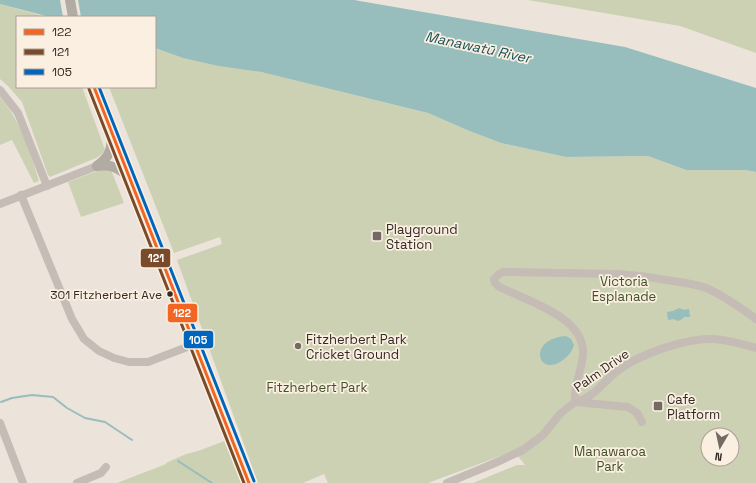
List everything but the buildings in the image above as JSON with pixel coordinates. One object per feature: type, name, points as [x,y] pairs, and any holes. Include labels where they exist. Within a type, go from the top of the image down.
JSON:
[{"type":"main road","points":[[70,0],[73,16]]},
{"type":"main road","points":[[94,88],[249,483]]},
{"type":"main road","points":[[97,166],[105,160],[109,153],[112,142],[112,133]]},
{"type":"main road","points":[[97,166],[112,166],[122,171],[129,177]]},
{"type":"street","points":[[0,90],[18,113],[47,186]]},
{"type":"street","points":[[0,204],[97,166]]},
{"type":"street","points":[[22,195],[72,319],[84,339],[99,351],[114,358],[129,362],[148,362],[195,344]]},
{"type":"street","points":[[642,422],[637,413],[628,407],[575,402],[575,389],[583,360],[582,340],[575,330],[560,316],[498,286],[494,279],[496,276],[503,272],[585,273],[632,275],[693,284],[706,288],[720,295],[756,319]]},
{"type":"street","name":"Palm Drive","points":[[447,483],[495,464],[523,450],[543,435],[560,414],[575,402],[589,396],[616,372],[646,355],[682,342],[696,340],[718,339],[756,348]]},
{"type":"street","points":[[0,423],[23,483]]},
{"type":"street","points":[[78,483],[101,472],[106,467]]},
{"type":"green space","points":[[528,0],[756,0],[756,53],[680,26]]},
{"type":"green space","points":[[0,4],[43,16],[16,16],[16,88],[82,88],[105,150],[96,158],[50,177],[22,102],[0,79]]},
{"type":"green space","name":"Victoria Esplanade","points":[[156,48],[183,58],[261,72],[428,113],[501,143],[566,157],[648,156],[686,170],[745,170],[756,172],[756,483],[473,483],[517,465],[525,465],[514,451],[428,483],[328,483],[324,474],[303,483],[258,483],[177,260],[222,244],[220,237],[174,253],[109,88],[156,88]]},
{"type":"green space","points":[[0,97],[7,106],[24,136],[39,181],[34,183],[12,140],[0,145]]},
{"type":"green space","points":[[110,167],[124,203],[81,217],[68,182]]},
{"type":"green space","points":[[227,440],[243,483],[117,483],[166,464],[186,454]]},
{"type":"water","name":"Manawatū River","points":[[0,0],[354,0],[625,47],[756,88],[756,172],[745,170],[686,170],[648,156],[566,157],[501,143],[428,113],[261,72],[219,66],[183,58],[156,48],[156,16],[46,16],[0,4]]},
{"type":"water","points":[[679,308],[684,310],[689,309],[690,317],[684,317],[679,321],[674,319],[668,320],[667,312]]},
{"type":"water","points":[[566,336],[571,339],[574,345],[568,355],[554,365],[547,365],[542,362],[540,356],[541,350],[545,344],[553,339]]},
{"type":"pier","points":[[60,0],[78,0],[81,16],[63,16]]},
{"type":"waterway","points":[[1,402],[12,398],[32,395],[53,397],[67,408],[85,418],[105,422],[132,440]]},
{"type":"waterway","points":[[178,461],[212,483]]},
{"type":"transit line","name":"122","points":[[94,88],[249,483]]},
{"type":"transit line","name":"105","points":[[99,88],[254,481]]},
{"type":"transit line","name":"121","points":[[89,89],[244,483]]},
{"type":"place","name":"Playground Station","points":[[377,236]]},
{"type":"place","name":"301 Fitzherbert Ave","points":[[170,294]]},
{"type":"place","name":"Fitzherbert Park Cricket Ground","points":[[298,346]]},
{"type":"place","name":"Cafe Platform","points":[[658,406]]},
{"type":"park label","name":"Fitzherbert Park","points":[[317,387]]},
{"type":"park label","name":"Manawaroa Park","points":[[610,458]]}]
